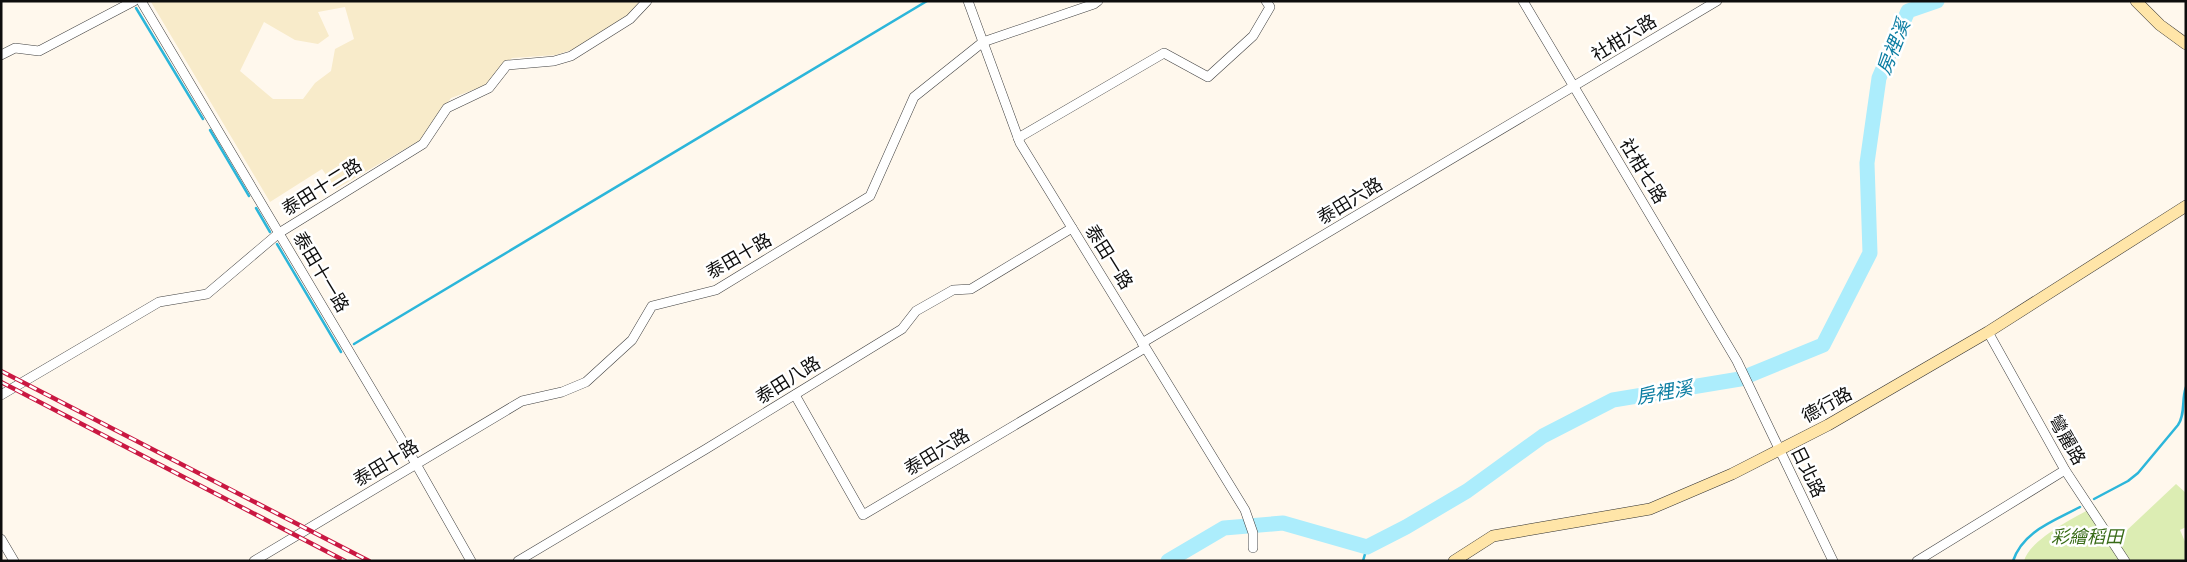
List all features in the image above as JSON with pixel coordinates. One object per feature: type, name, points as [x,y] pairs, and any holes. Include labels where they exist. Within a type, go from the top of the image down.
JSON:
[{"type":"street","points":[[1,55],[15,48],[39,50],[134,1]]},
{"type":"street","name":"泰田十一路","points":[[141,1],[416,464],[471,561]]},
{"type":"street","name":"泰田十二路","points":[[1,395],[159,302],[207,294],[279,233],[423,144],[447,108],[489,88],[507,65],[554,61],[571,56],[630,19],[647,1]]},
{"type":"street","name":"泰田一路","points":[[968,1],[1018,138],[1248,517],[1254,533],[1253,548]]},
{"type":"street","name":"泰田十路","points":[[254,561],[522,401],[562,392],[586,382],[632,340],[652,306],[716,290],[870,196],[914,97],[983,42],[1098,1]]},
{"type":"street","points":[[1018,138],[1164,53],[1208,77],[1253,36],[1270,7],[1266,1]]},
{"type":"street","name":"社柑七路","points":[[1523,1],[1735,357],[1753,397]]},
{"type":"street","name":"社柑六路","points":[[1574,87],[1716,1]]},
{"type":"street","points":[[2136,1],[2160,25],[2186,44]]},
{"type":"street","name":"泰田六路","points":[[795,395],[863,515],[1574,87]]},
{"type":"street","name":"德行路","points":[[1454,561],[1493,536],[1650,508],[1732,474],[1828,425],[1988,332],[2186,206]]},
{"type":"street","name":"泰田八路","points":[[518,561],[902,329],[916,310],[953,290],[971,289],[1072,228]]},
{"type":"street","name":"彎麗路","points":[[1988,332],[2065,470],[2126,561]]},
{"type":"street","name":"日北路","points":[[1753,397],[1833,561]]},
{"type":"street","points":[[1917,561],[2065,470]]},
{"type":"street","points":[[1,539],[14,561]]},
{"type":"shaded area","points":[[643,1],[627,17],[577,48],[556,55],[512,58],[484,86],[451,98],[422,139],[336,189],[322,169],[270,202],[151,2]],"holes":[[[345,7],[354,39],[335,49],[331,71],[315,83],[303,99],[273,99],[240,71],[264,22],[295,40],[318,44],[329,36],[318,12]]]},
{"type":"green space","name":"彩繪稻田","points":[[2176,484],[2186,493],[2186,527],[2180,530],[2186,544],[2186,561],[2024,561],[2028,553],[2044,537],[2095,506],[2115,537],[2125,532]]},
{"type":"waterway","points":[[354,344],[927,1]]},
{"type":"waterway","name":"房裡溪","points":[[1168,561],[1224,528],[1283,523],[1367,547],[1406,527],[1467,491],[1543,436],[1613,400],[1740,379],[1823,345],[1870,253],[1867,163],[1879,78],[1908,11],[1937,1]]},
{"type":"waterway","points":[[136,8],[203,119]]},
{"type":"waterway","points":[[210,130],[249,196]]},
{"type":"waterway","points":[[256,208],[270,232]]},
{"type":"waterway","points":[[277,244],[341,352]]},
{"type":"waterway","points":[[2094,499],[2128,481],[2138,473],[2178,425],[2182,416],[2186,387]]},
{"type":"waterway","points":[[2013,561],[2024,542],[2032,534],[2050,522],[2080,507]]},
{"type":"waterway","points":[[1363,561],[1367,547]]},
{"type":"railway","points":[[1,371],[369,561]]},
{"type":"railway","points":[[1,382],[345,561]]}]
